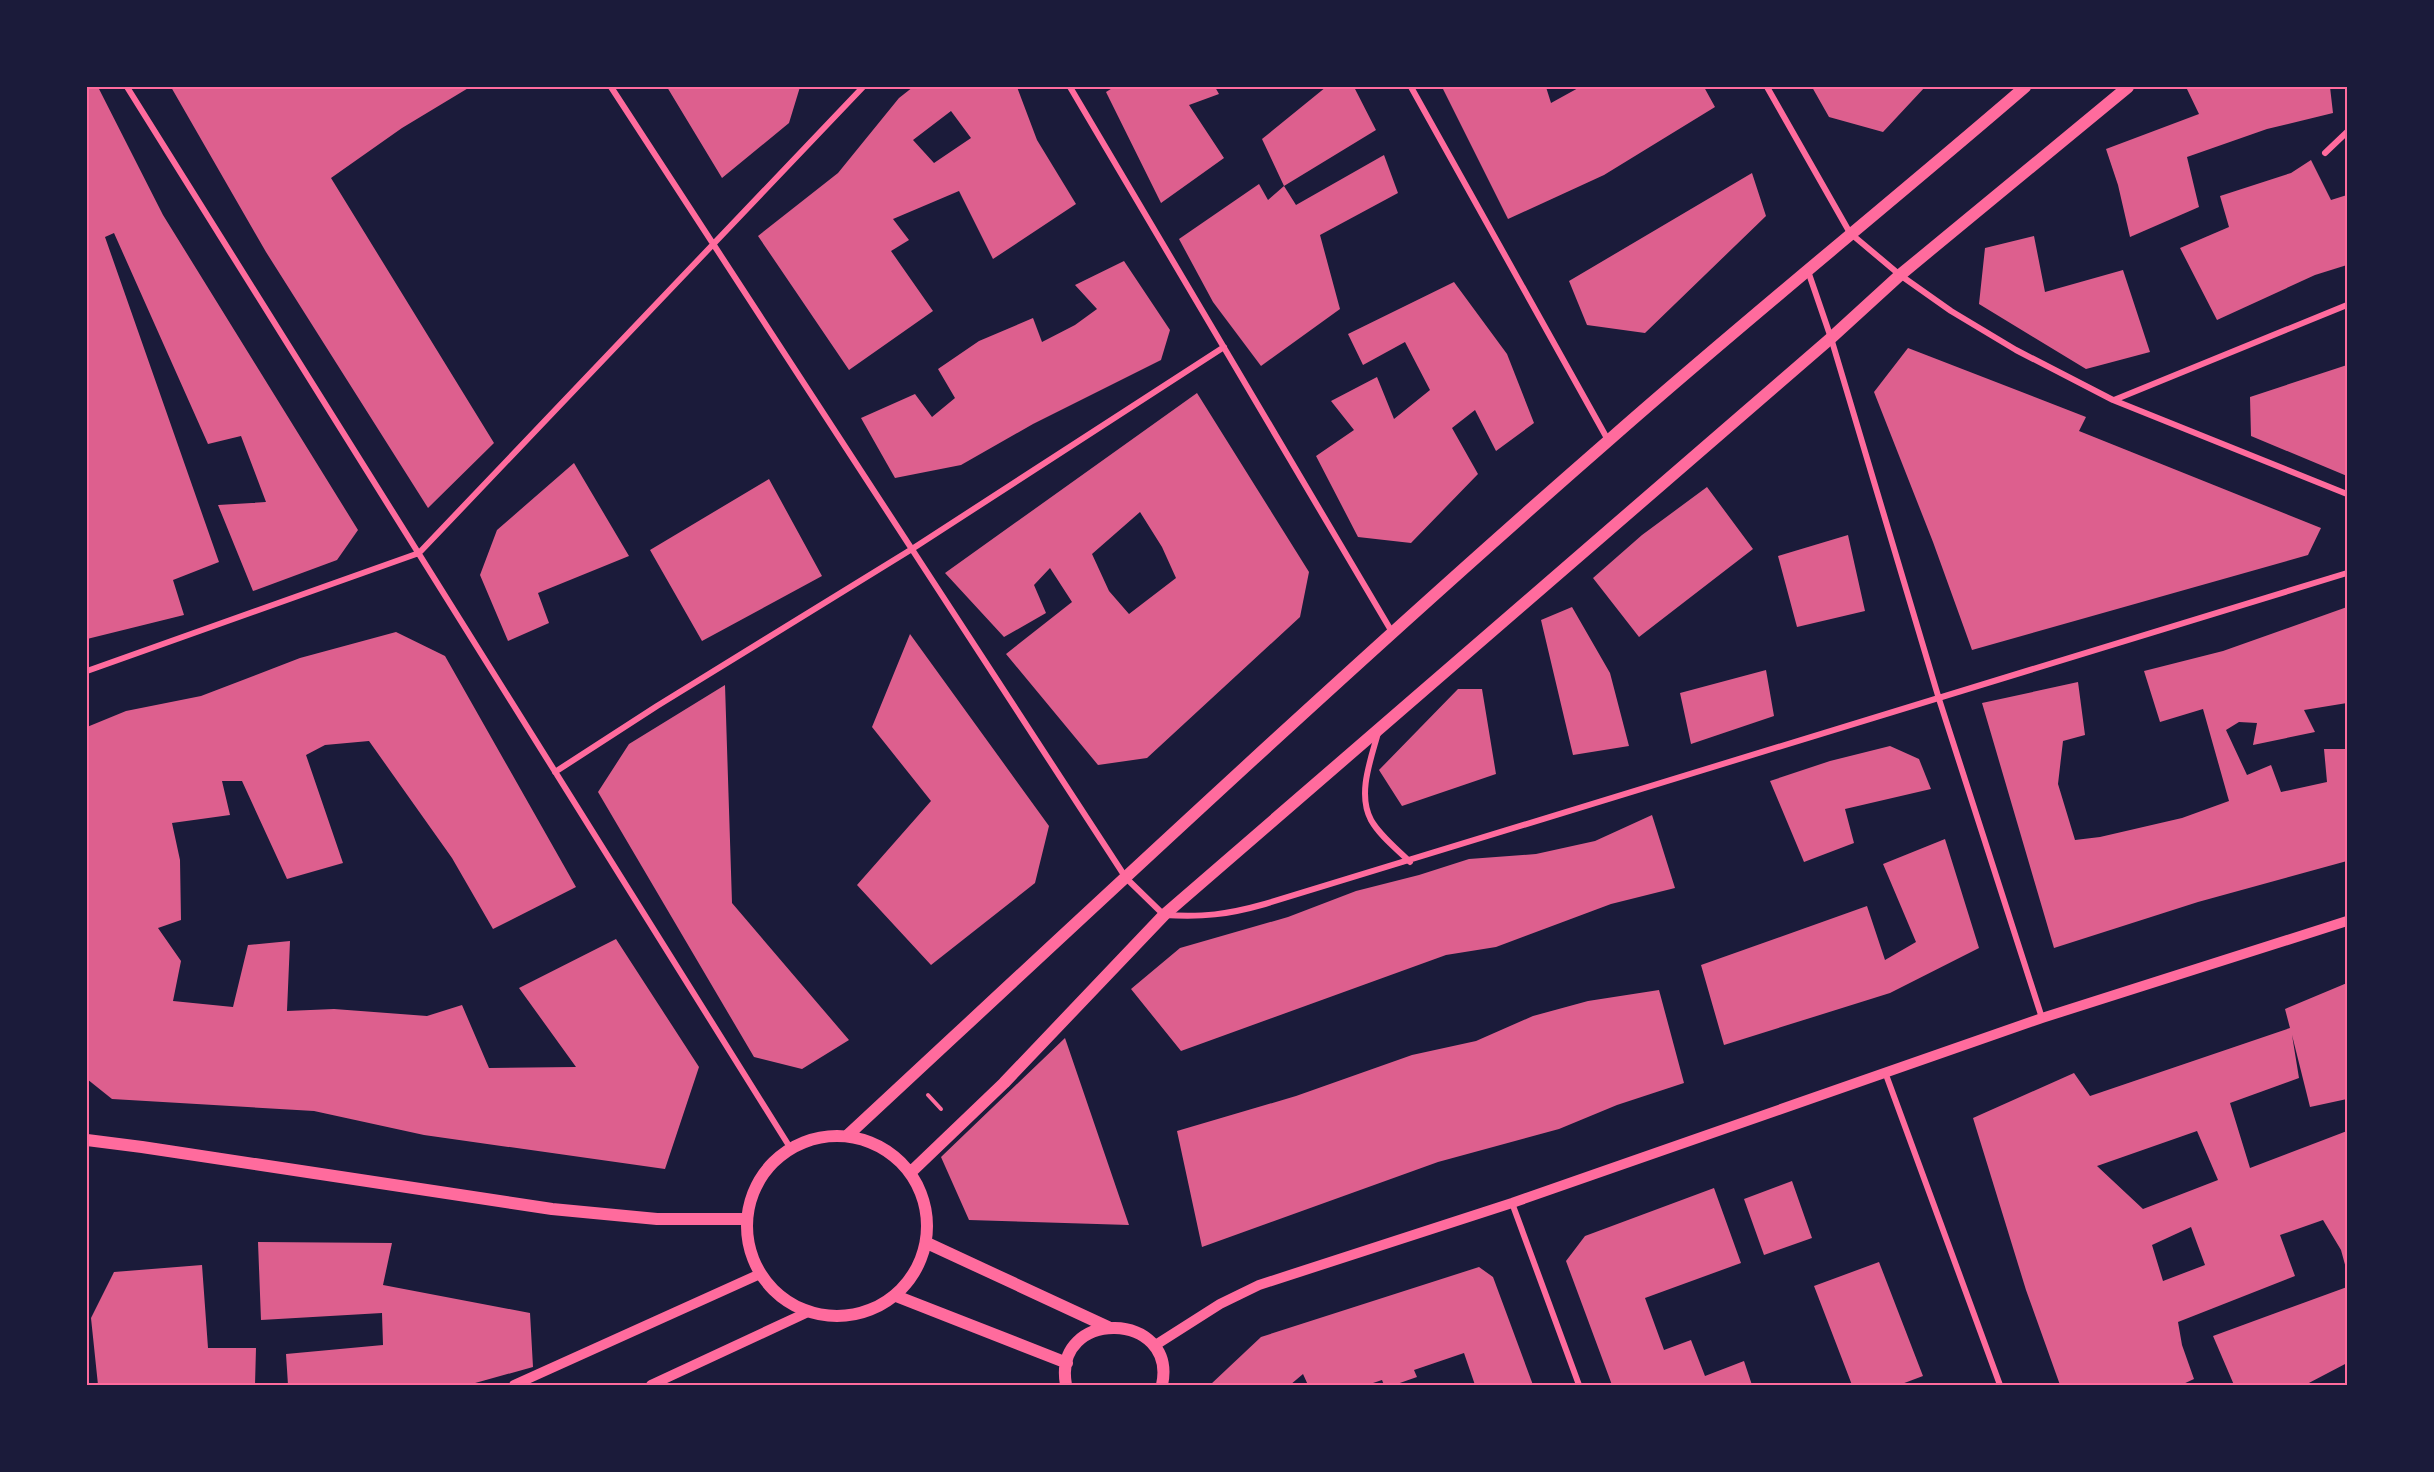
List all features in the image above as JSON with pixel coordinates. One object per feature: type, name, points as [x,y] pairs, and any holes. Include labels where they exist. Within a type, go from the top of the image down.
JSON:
[{"type":"main road","points":[[847,1136],[1392,632],[1743,323],[1808,271],[1850,233],[1907,189],[2025,87]]},
{"type":"main road","points":[[910,1173],[1004,1083],[1164,915],[1831,338],[1900,275],[2128,87]]},
{"type":"main road","points":[[847,1136],[874,1143],[898,1159],[918,1183],[927,1212],[927,1243],[916,1272],[896,1296],[869,1311],[837,1317],[808,1312],[780,1297],[760,1274],[749,1248],[746,1219],[753,1191],[769,1167],[791,1149],[818,1138],[847,1136]]},
{"type":"main road","points":[[87,1140],[552,1209],[657,1220],[746,1219]]},
{"type":"main road","points":[[927,1243],[1108,1327]]},
{"type":"main road","points":[[896,1296],[1066,1363]]},
{"type":"main road","points":[[1063,1382],[1066,1363],[1072,1349],[1081,1338],[1094,1330],[1125,1327],[1141,1334],[1154,1346],[1161,1360],[1164,1377],[1162,1385]]},
{"type":"street","points":[[127,87],[791,1149]]},
{"type":"street","points":[[611,87],[1126,878],[1164,915],[1204,917],[1235,912],[1410,862],[2347,573]]},
{"type":"street","points":[[87,671],[419,553],[863,87]]},
{"type":"street","points":[[1070,87],[1392,632]]},
{"type":"street","points":[[1411,87],[1608,440]]},
{"type":"street","points":[[1767,87],[1850,233],[1900,275],[1951,311],[2016,350],[2113,400],[2347,494]]},
{"type":"street","points":[[2325,153],[2347,132]]},
{"type":"street","points":[[1808,271],[1831,338],[1939,699],[2042,1018]]},
{"type":"street","points":[[2113,400],[2347,305]]},
{"type":"street","points":[[555,772],[657,706],[912,549],[1224,347]]},
{"type":"street","points":[[1378,728],[1366,778],[1366,803],[1370,819],[1410,862]]},
{"type":"street","points":[[1154,1346],[1220,1304],[1259,1285],[1512,1203],[2042,1018],[2347,921]]},
{"type":"street","points":[[1885,1072],[2001,1385]]},
{"type":"street","points":[[1512,1203],[1579,1385]]},
{"type":"street","points":[[514,1385],[760,1274]]},
{"type":"street","points":[[651,1385],[808,1312]]},
{"type":"path","points":[[910,1077],[959,1126]]},
{"type":"building","points":[[87,87],[98,87],[163,215],[358,530],[337,560],[253,591],[218,505],[266,502],[241,436],[208,444],[114,233],[105,237],[219,562],[173,580],[184,615],[87,639]]},
{"type":"building","points":[[171,87],[470,87],[402,128],[331,178],[494,443],[428,508],[266,252]]},
{"type":"building","points":[[667,87],[800,87],[789,123],[722,178]]},
{"type":"building","points":[[913,87],[1017,87],[1037,140],[1076,204],[993,259],[959,191],[893,219],[909,240],[891,251],[933,311],[849,370],[758,236],[838,173],[899,98]],"holes":[[[951,111],[971,138],[934,163],[913,140]]]},
{"type":"building","points":[[1114,87],[1215,87],[1219,94],[1189,105],[1224,158],[1161,203],[1106,92]]},
{"type":"building","points":[[1326,87],[1354,87],[1376,130],[1284,186],[1262,139]]},
{"type":"building","points":[[1442,87],[1546,87],[1551,103],[1580,87],[1704,87],[1715,107],[1604,175],[1508,219]]},
{"type":"building","points":[[1812,87],[1925,87],[1883,132],[1829,117]]},
{"type":"building","points":[[2186,87],[2330,87],[2333,113],[2267,129],[2187,157],[2199,207],[2130,237],[2118,185],[2106,149],[2199,114]]},
{"type":"building","points":[[1384,155],[1398,193],[1320,235],[1340,309],[1261,366],[1213,302],[1179,239],[1259,184],[1268,200],[1284,186],[1296,205]]},
{"type":"building","points":[[2311,160],[2331,200],[2347,195],[2347,265],[2315,275],[2217,320],[2180,248],[2229,227],[2220,196],[2291,173]]},
{"type":"building","points":[[1752,173],[1766,216],[1645,333],[1587,325],[1569,281]]},
{"type":"building","points":[[2034,236],[2045,292],[2123,270],[2150,352],[2086,369],[1979,304],[1985,248]]},
{"type":"building","points":[[1124,261],[1170,330],[1161,360],[1033,424],[961,465],[895,478],[861,418],[915,394],[932,417],[955,398],[938,369],[979,341],[1033,318],[1042,342],[1075,325],[1097,309],[1075,285]]},
{"type":"building","points":[[1454,282],[1507,354],[1534,423],[1496,451],[1475,410],[1452,428],[1478,474],[1411,543],[1358,537],[1316,456],[1354,430],[1331,401],[1377,377],[1394,419],[1430,390],[1405,342],[1363,365],[1348,334]]},
{"type":"building","points":[[1908,348],[2086,417],[2079,431],[2321,528],[2308,555],[1972,650],[1933,542],[1874,392]]},
{"type":"building","points":[[2347,365],[2347,476],[2251,436],[2250,397]]},
{"type":"building","points":[[1197,393],[1309,572],[1300,617],[1147,758],[1098,765],[1006,654],[1072,602],[1050,568],[1034,585],[1046,613],[1004,637],[945,573]],"holes":[[[1140,512],[1162,547],[1176,578],[1129,614],[1109,591],[1092,554]]]},
{"type":"building","points":[[574,463],[629,556],[538,593],[549,623],[508,641],[480,575],[497,530]]},
{"type":"building","points":[[769,479],[822,576],[702,641],[650,550]]},
{"type":"building","points":[[1707,487],[1753,549],[1639,637],[1593,578],[1642,535]]},
{"type":"building","points":[[1848,535],[1865,611],[1797,627],[1778,556]]},
{"type":"building","points":[[1572,607],[1610,673],[1629,746],[1573,755],[1541,620]]},
{"type":"building","points":[[2347,607],[2347,703],[2304,710],[2315,732],[2253,745],[2257,723],[2239,722],[2226,730],[2247,775],[2271,765],[2281,792],[2327,782],[2324,749],[2347,749],[2347,861],[2198,902],[2054,948],[1982,703],[2078,682],[2085,735],[2063,741],[2058,784],[2075,840],[2100,837],[2182,818],[2229,801],[2203,709],[2160,722],[2144,671],[2223,651]]},
{"type":"building","points":[[396,632],[445,656],[576,887],[493,929],[452,858],[369,741],[325,745],[306,755],[343,863],[287,879],[242,781],[222,781],[230,815],[172,823],[180,860],[181,920],[158,928],[181,961],[173,1001],[233,1007],[248,945],[290,941],[287,1011],[334,1009],[427,1016],[462,1005],[489,1068],[576,1067],[519,988],[616,939],[699,1067],[665,1169],[424,1135],[314,1111],[112,1099],[87,1079],[87,727],[126,711],[201,696],[300,658]]},
{"type":"building","points":[[910,634],[1049,826],[1035,883],[931,965],[857,885],[931,801],[872,727]]},
{"type":"building","points":[[1766,670],[1774,716],[1691,744],[1680,693]]},
{"type":"building","points":[[725,685],[732,903],[849,1040],[802,1069],[754,1057],[598,792],[629,744]]},
{"type":"building","points":[[1458,689],[1482,689],[1496,774],[1402,806],[1379,770]]},
{"type":"building","points":[[1890,746],[1919,759],[1931,789],[1845,809],[1854,843],[1804,862],[1770,781],[1830,761]]},
{"type":"building","points":[[1652,815],[1675,888],[1611,904],[1496,947],[1446,955],[1181,1051],[1131,989],[1180,948],[1288,917],[1356,891],[1469,859],[1536,854],[1595,841]]},
{"type":"building","points":[[1945,839],[1979,948],[1890,993],[1724,1045],[1701,965],[1867,906],[1885,960],[1916,942],[1883,864]]},
{"type":"building","points":[[2347,983],[2347,1099],[2310,1107],[2292,1035],[2299,1078],[2230,1103],[2250,1168],[2347,1131],[2347,1272],[2341,1250],[2323,1220],[2280,1235],[2295,1276],[2178,1322],[2182,1345],[2194,1379],[2181,1385],[2060,1385],[2026,1290],[1973,1118],[2074,1073],[2090,1096],[2290,1028],[2285,1009]],"holes":[[[2197,1131],[2218,1180],[2143,1209],[2097,1166]],[[2191,1227],[2205,1265],[2163,1281],[2152,1245]]]},
{"type":"building","points":[[1659,990],[1684,1083],[1617,1105],[1559,1129],[1438,1162],[1202,1247],[1177,1131],[1296,1096],[1412,1055],[1476,1041],[1533,1016],[1588,1001]]},
{"type":"building","points":[[1065,1038],[1129,1225],[969,1220],[941,1157]]},
{"type":"building","points":[[1792,1181],[1812,1238],[1764,1255],[1744,1199]]},
{"type":"building","points":[[1714,1188],[1741,1263],[1645,1298],[1664,1350],[1691,1340],[1705,1376],[1744,1361],[1752,1385],[1612,1385],[1566,1261],[1585,1236]]},
{"type":"building","points":[[258,1242],[392,1243],[383,1285],[530,1313],[533,1367],[468,1385],[288,1385],[286,1354],[383,1345],[382,1313],[261,1320]]},
{"type":"building","points":[[1879,1262],[1923,1376],[1899,1385],[1852,1385],[1814,1286]]},
{"type":"building","points":[[202,1265],[208,1348],[256,1348],[255,1385],[98,1385],[91,1318],[114,1272]]},
{"type":"building","points":[[1479,1267],[1493,1277],[1533,1385],[1475,1385],[1464,1353],[1414,1370],[1417,1377],[1394,1385],[1384,1385],[1382,1380],[1367,1385],[1308,1385],[1303,1374],[1290,1385],[1210,1385],[1261,1337]]},
{"type":"building","points":[[2347,1287],[2347,1363],[2305,1385],[2234,1385],[2213,1336]]}]
